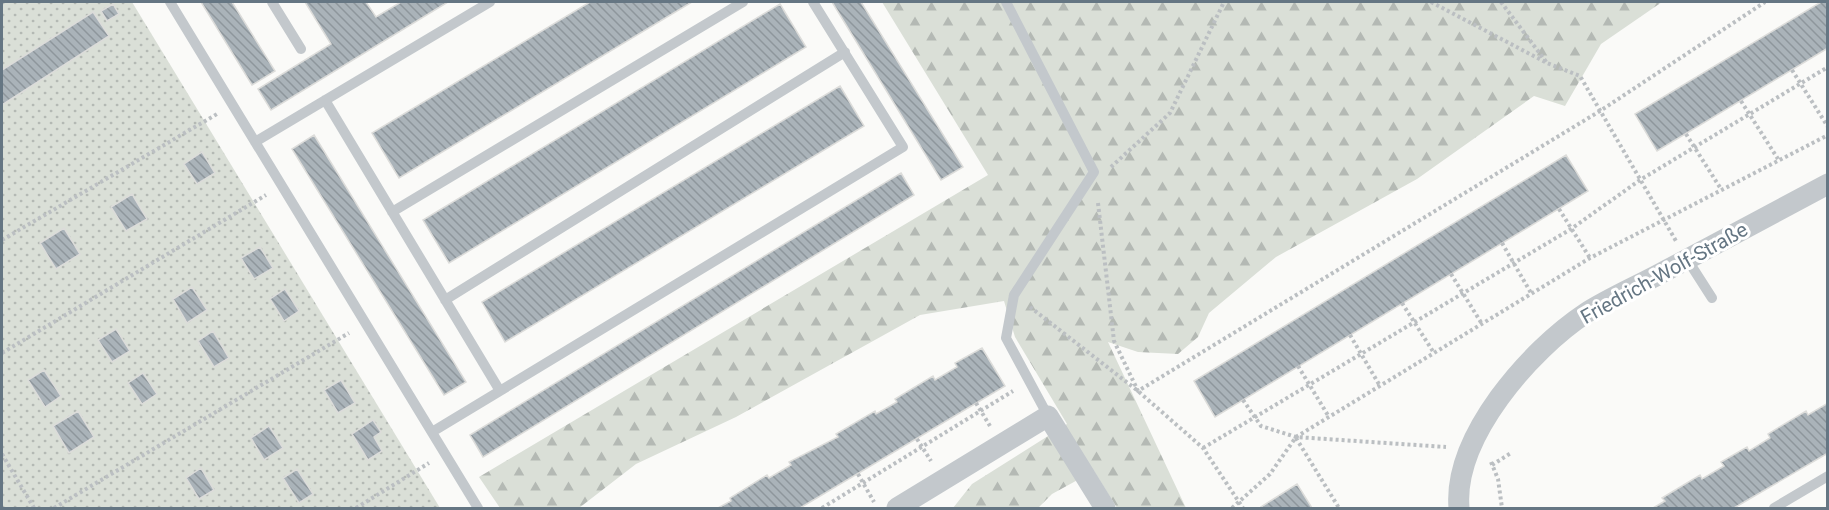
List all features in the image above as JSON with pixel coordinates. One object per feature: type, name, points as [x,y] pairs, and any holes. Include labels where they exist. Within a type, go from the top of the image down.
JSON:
[{"type":"street","name":"Friedrich-Wolf-Straße","points":[[1459,508],[1458,497],[1470,449],[1487,417],[1514,380],[1548,343],[1586,313],[1827,184]]},
{"type":"street","points":[[897,508],[1048,416],[1105,508]]},
{"type":"lane","points":[[170,2],[478,508]]},
{"type":"lane","points":[[272,2],[301,49]]},
{"type":"lane","points":[[255,142],[490,2]]},
{"type":"lane","points":[[392,212],[743,2]]},
{"type":"lane","points":[[432,432],[903,147],[813,2]]},
{"type":"lane","points":[[1006,2],[1094,172],[1014,295],[1006,338],[1048,416]]},
{"type":"lane","points":[[445,300],[845,52]]},
{"type":"lane","points":[[325,100],[500,391]]},
{"type":"lane","points":[[1687,259],[1712,298]]},
{"type":"lane","points":[[1774,508],[1827,476]]},
{"type":"path","points":[[1138,392],[1114,341],[1094,172],[1112,166],[1170,113],[1224,2]]},
{"type":"path","points":[[1431,2],[1547,63],[1580,76],[1687,259]]},
{"type":"path","points":[[1501,2],[1547,63]]},
{"type":"path","points":[[1138,392],[1600,111],[1765,2]]},
{"type":"path","points":[[1203,448],[1571,229],[1640,180],[1827,67]]},
{"type":"path","points":[[1792,70],[1827,127]]},
{"type":"path","points":[[1741,101],[1778,159]]},
{"type":"path","points":[[2,240],[233,105]]},
{"type":"path","points":[[1686,134],[1721,189]]},
{"type":"path","points":[[1232,508],[1270,474],[1296,437],[1590,258],[1827,135]]},
{"type":"path","points":[[2,353],[282,185]]},
{"type":"path","points":[[1559,209],[1590,258]]},
{"type":"path","points":[[1502,243],[1531,293]]},
{"type":"path","points":[[1451,274],[1482,324]]},
{"type":"path","points":[[1014,295],[1138,392],[1203,448],[1244,508]]},
{"type":"path","points":[[1402,303],[1434,354]]},
{"type":"path","points":[[54,508],[365,323]]},
{"type":"path","points":[[1350,335],[1380,386]]},
{"type":"path","points":[[1298,366],[1329,417]]},
{"type":"path","points":[[822,508],[1029,382]]},
{"type":"path","points":[[1243,400],[1261,426],[1296,437],[1470,449],[1490,458],[1498,479],[1502,508]]},
{"type":"path","points":[[1296,437],[1339,508]]},
{"type":"path","points":[[1492,465],[1511,453]]},
{"type":"path","points":[[2,454],[34,508]]},
{"type":"path","points":[[356,508],[445,454]]},
{"type":"path","points":[[858,474],[878,508]]},
{"type":"green space","points":[[2,2],[132,2],[440,508],[2,508]]},
{"type":"green space","points":[[882,2],[1662,2],[1601,44],[1565,106],[1534,96],[1417,179],[1276,257],[1209,313],[1198,337],[1178,354],[1138,352],[1108,342],[1186,508],[1117,508],[1094,471],[1052,494],[1038,508],[953,508],[972,484],[1067,424],[1015,337],[1004,301],[920,315],[736,417],[636,464],[579,508],[500,508],[479,477],[988,175]]},
{"type":"building","points":[[201,2],[232,2],[275,71],[252,85]]},
{"type":"building","points":[[305,2],[366,2],[376,17],[401,2],[448,2],[271,110],[258,89],[331,44]]},
{"type":"building","points":[[590,2],[692,2],[399,178],[372,133]]},
{"type":"building","points":[[832,2],[861,2],[963,167],[941,180]]},
{"type":"building","points":[[1821,2],[1828,2],[1828,48],[1657,151],[1635,114]]},
{"type":"building","points":[[113,4],[119,14],[107,21],[101,11]]},
{"type":"building","points":[[780,4],[806,47],[449,263],[423,220]]},
{"type":"building","points":[[93,12],[109,36],[2,105],[2,70]]},
{"type":"building","points":[[840,86],[864,126],[505,342],[482,302]]},
{"type":"building","points":[[314,135],[466,382],[444,395],[292,149]]},
{"type":"building","points":[[202,152],[215,173],[197,184],[184,164]]},
{"type":"building","points":[[1566,155],[1588,191],[1215,417],[1194,381]]},
{"type":"building","points":[[901,173],[914,195],[483,457],[470,435]]},
{"type":"building","points":[[132,194],[147,219],[126,231],[111,207]]},
{"type":"building","points":[[64,228],[80,254],[56,269],[40,243]]},
{"type":"building","points":[[260,247],[273,268],[254,279],[241,258]]},
{"type":"building","points":[[192,287],[207,310],[187,323],[173,299]]},
{"type":"building","points":[[285,289],[299,311],[284,321],[270,299]]},
{"type":"building","points":[[116,329],[130,351],[112,362],[98,340]]},
{"type":"building","points":[[213,331],[229,358],[214,367],[198,341]]},
{"type":"building","points":[[982,348],[1005,386],[800,508],[718,508],[767,475],[769,478],[791,465],[789,462],[838,437],[836,434],[875,411],[876,414],[897,402],[895,399],[933,376],[935,380],[957,367],[955,363]]},
{"type":"building","points":[[44,370],[61,396],[45,407],[28,380]]},
{"type":"building","points":[[143,373],[157,394],[142,404],[128,383]]},
{"type":"building","points":[[341,380],[355,403],[338,413],[324,390]]},
{"type":"building","points":[[1828,403],[1828,453],[1734,508],[1653,508],[1665,501],[1662,498],[1700,475],[1702,479],[1724,466],[1721,462],[1747,447],[1749,451],[1770,438],[1768,434],[1806,411],[1808,415]]},
{"type":"building","points":[[78,411],[94,437],[69,453],[53,426]]},
{"type":"building","points":[[373,420],[381,432],[374,437],[382,451],[368,460],[352,434]]},
{"type":"building","points":[[269,426],[283,448],[264,460],[251,438]]},
{"type":"building","points":[[201,468],[214,490],[199,499],[186,478]]},
{"type":"building","points":[[297,469],[313,494],[299,503],[283,478]]},
{"type":"building","points":[[1297,484],[1312,508],[1261,507]]}]
